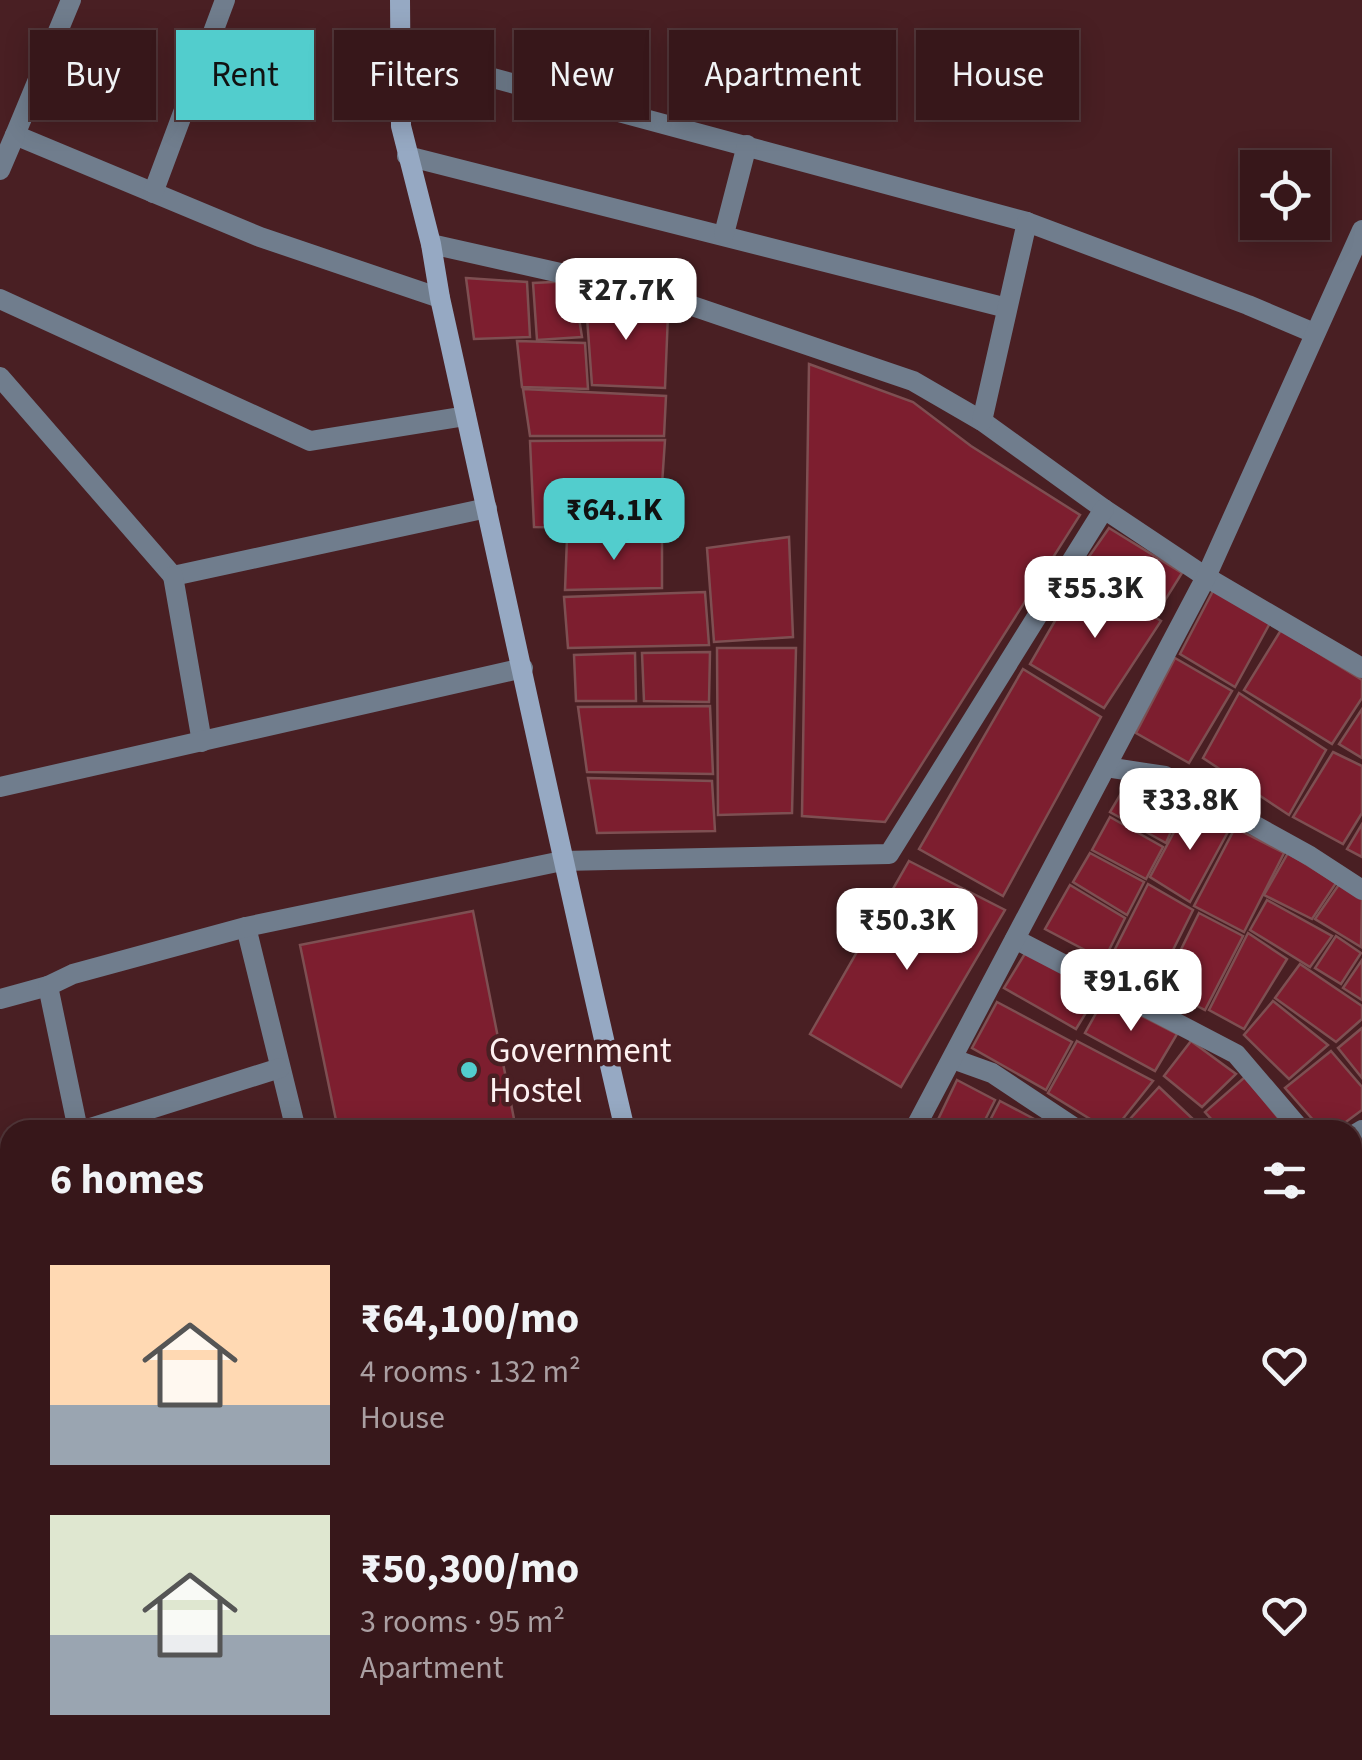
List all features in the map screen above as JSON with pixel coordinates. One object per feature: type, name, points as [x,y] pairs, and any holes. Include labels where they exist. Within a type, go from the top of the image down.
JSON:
[{"type":"main road","points":[[400,0],[400,30]]},
{"type":"main road","points":[[401,120],[622,1120]]},
{"type":"street","points":[[0,170],[71,0]]},
{"type":"street","points":[[153,193],[225,0]]},
{"type":"street","points":[[494,78],[1027,222],[1314,333]]},
{"type":"street","points":[[15,135],[260,237],[440,298]]},
{"type":"street","points":[[724,234],[748,145]]},
{"type":"street","points":[[407,156],[1007,308]]},
{"type":"street","points":[[982,420],[1027,222]]},
{"type":"street","points":[[919,1120],[1206,577],[1362,230]]},
{"type":"street","points":[[431,244],[663,296],[912,381],[982,420],[1104,510],[1206,577],[1362,668]]},
{"type":"street","points":[[0,299],[310,441],[466,416]]},
{"type":"street","points":[[0,377],[173,576],[202,742]]},
{"type":"street","points":[[173,576],[487,508]]},
{"type":"street","points":[[0,999],[48,986],[73,974],[246,927],[562,861],[889,854],[1104,510]]},
{"type":"street","points":[[0,787],[523,668]]},
{"type":"street","points":[[1106,767],[1165,776],[1310,856],[1362,890]]},
{"type":"street","points":[[246,927],[293,1120]]},
{"type":"street","points":[[1015,939],[1236,1054],[1292,1120]]},
{"type":"street","points":[[48,986],[79,1120]]},
{"type":"street","points":[[952,1059],[992,1073],[1063,1120]]},
{"type":"street","points":[[113,1120],[280,1068]]},
{"type":"building","points":[[466,278],[527,282],[530,337],[474,339]]},
{"type":"building","points":[[573,281],[582,337],[537,340],[533,283]]},
{"type":"building","points":[[585,290],[668,314],[665,388],[592,385]]},
{"type":"building","points":[[517,341],[585,343],[588,389],[522,387]]},
{"type":"building","points":[[809,364],[913,402],[971,446],[1080,515],[885,822],[802,816]]},
{"type":"building","points":[[523,389],[666,396],[664,436],[530,436]]},
{"type":"building","points":[[665,440],[659,529],[534,527],[530,441]]},
{"type":"building","points":[[1109,528],[1182,573],[1157,613],[1081,568]]},
{"type":"building","points":[[662,535],[662,588],[565,590],[567,538]]},
{"type":"building","points":[[789,537],[793,637],[714,642],[707,548]]},
{"type":"building","points":[[1082,574],[1161,621],[1104,708],[1030,664]]},
{"type":"building","points":[[1214,589],[1270,623],[1235,687],[1180,654]]},
{"type":"building","points":[[705,592],[709,645],[568,648],[564,597]]},
{"type":"building","points":[[1281,630],[1362,680],[1362,698],[1332,744],[1244,690]]},
{"type":"building","points":[[717,648],[796,648],[792,813],[718,815]]},
{"type":"building","points":[[710,652],[709,702],[644,701],[642,653]]},
{"type":"building","points":[[635,653],[636,701],[576,701],[574,655]]},
{"type":"building","points":[[1175,658],[1232,691],[1189,763],[1136,733]]},
{"type":"building","points":[[1023,669],[1101,717],[1003,896],[919,849]]},
{"type":"building","points":[[1239,693],[1326,750],[1289,815],[1203,758]]},
{"type":"building","points":[[710,706],[713,774],[587,772],[578,707]]},
{"type":"building","points":[[1362,709],[1362,758],[1339,744]]},
{"type":"building","points":[[1333,752],[1362,766],[1362,813],[1343,844],[1293,817]]},
{"type":"building","points":[[588,778],[712,781],[715,831],[597,833]]},
{"type":"building","points":[[1129,780],[1182,806],[1166,843],[1110,812]]},
{"type":"building","points":[[1188,806],[1231,826],[1190,902],[1150,877]]},
{"type":"building","points":[[1110,817],[1163,847],[1146,879],[1092,850]]},
{"type":"building","points":[[1362,824],[1362,857],[1347,849]]},
{"type":"building","points":[[1235,828],[1284,853],[1244,932],[1194,906]]},
{"type":"building","points":[[1090,853],[1144,882],[1127,915],[1073,882]]},
{"type":"building","points":[[1288,853],[1336,883],[1312,919],[1264,895]]},
{"type":"building","points":[[909,861],[1005,910],[901,1087],[810,1034]]},
{"type":"building","points":[[1340,883],[1362,898],[1361,947],[1315,919]]},
{"type":"building","points":[[1148,884],[1193,910],[1155,986],[1109,961]]},
{"type":"building","points":[[1070,885],[1125,918],[1104,960],[1045,929]]},
{"type":"building","points":[[1267,900],[1332,936],[1310,967],[1250,930]]},
{"type":"building","points":[[473,911],[514,1120],[336,1120],[300,945]]},
{"type":"building","points":[[1199,913],[1243,936],[1205,1010],[1162,988]]},
{"type":"building","points":[[1248,933],[1287,959],[1244,1029],[1209,1010]]},
{"type":"building","points":[[1336,936],[1361,953],[1341,984],[1315,968]]},
{"type":"building","points":[[1026,952],[1098,993],[1076,1029],[1004,988]]},
{"type":"building","points":[[1362,960],[1362,1000],[1343,988]]},
{"type":"building","points":[[1300,964],[1362,1006],[1362,1019],[1336,1042],[1275,998]]},
{"type":"building","points":[[1105,997],[1177,1034],[1155,1071],[1085,1033]]},
{"type":"building","points":[[1273,1001],[1328,1045],[1289,1079],[1244,1035]]},
{"type":"building","points":[[997,1002],[1072,1042],[1046,1090],[972,1048]]},
{"type":"building","points":[[1362,1028],[1362,1078],[1338,1048]]},
{"type":"building","points":[[1077,1041],[1153,1081],[1122,1120],[1092,1120],[1048,1093]]},
{"type":"building","points":[[1191,1041],[1236,1074],[1202,1107],[1164,1076]]},
{"type":"building","points":[[1331,1051],[1362,1087],[1362,1110],[1348,1120],[1313,1120],[1285,1088]]},
{"type":"building","points":[[1245,1077],[1280,1120],[1212,1120],[1205,1112]]},
{"type":"building","points":[[957,1080],[995,1100],[985,1120],[938,1120]]},
{"type":"building","points":[[1159,1087],[1194,1120],[1129,1120]]},
{"type":"building","points":[[1000,1101],[1036,1120],[990,1120]]},
{"type":"place","name":"Government Hostel","points":[[469,1070]]}]
